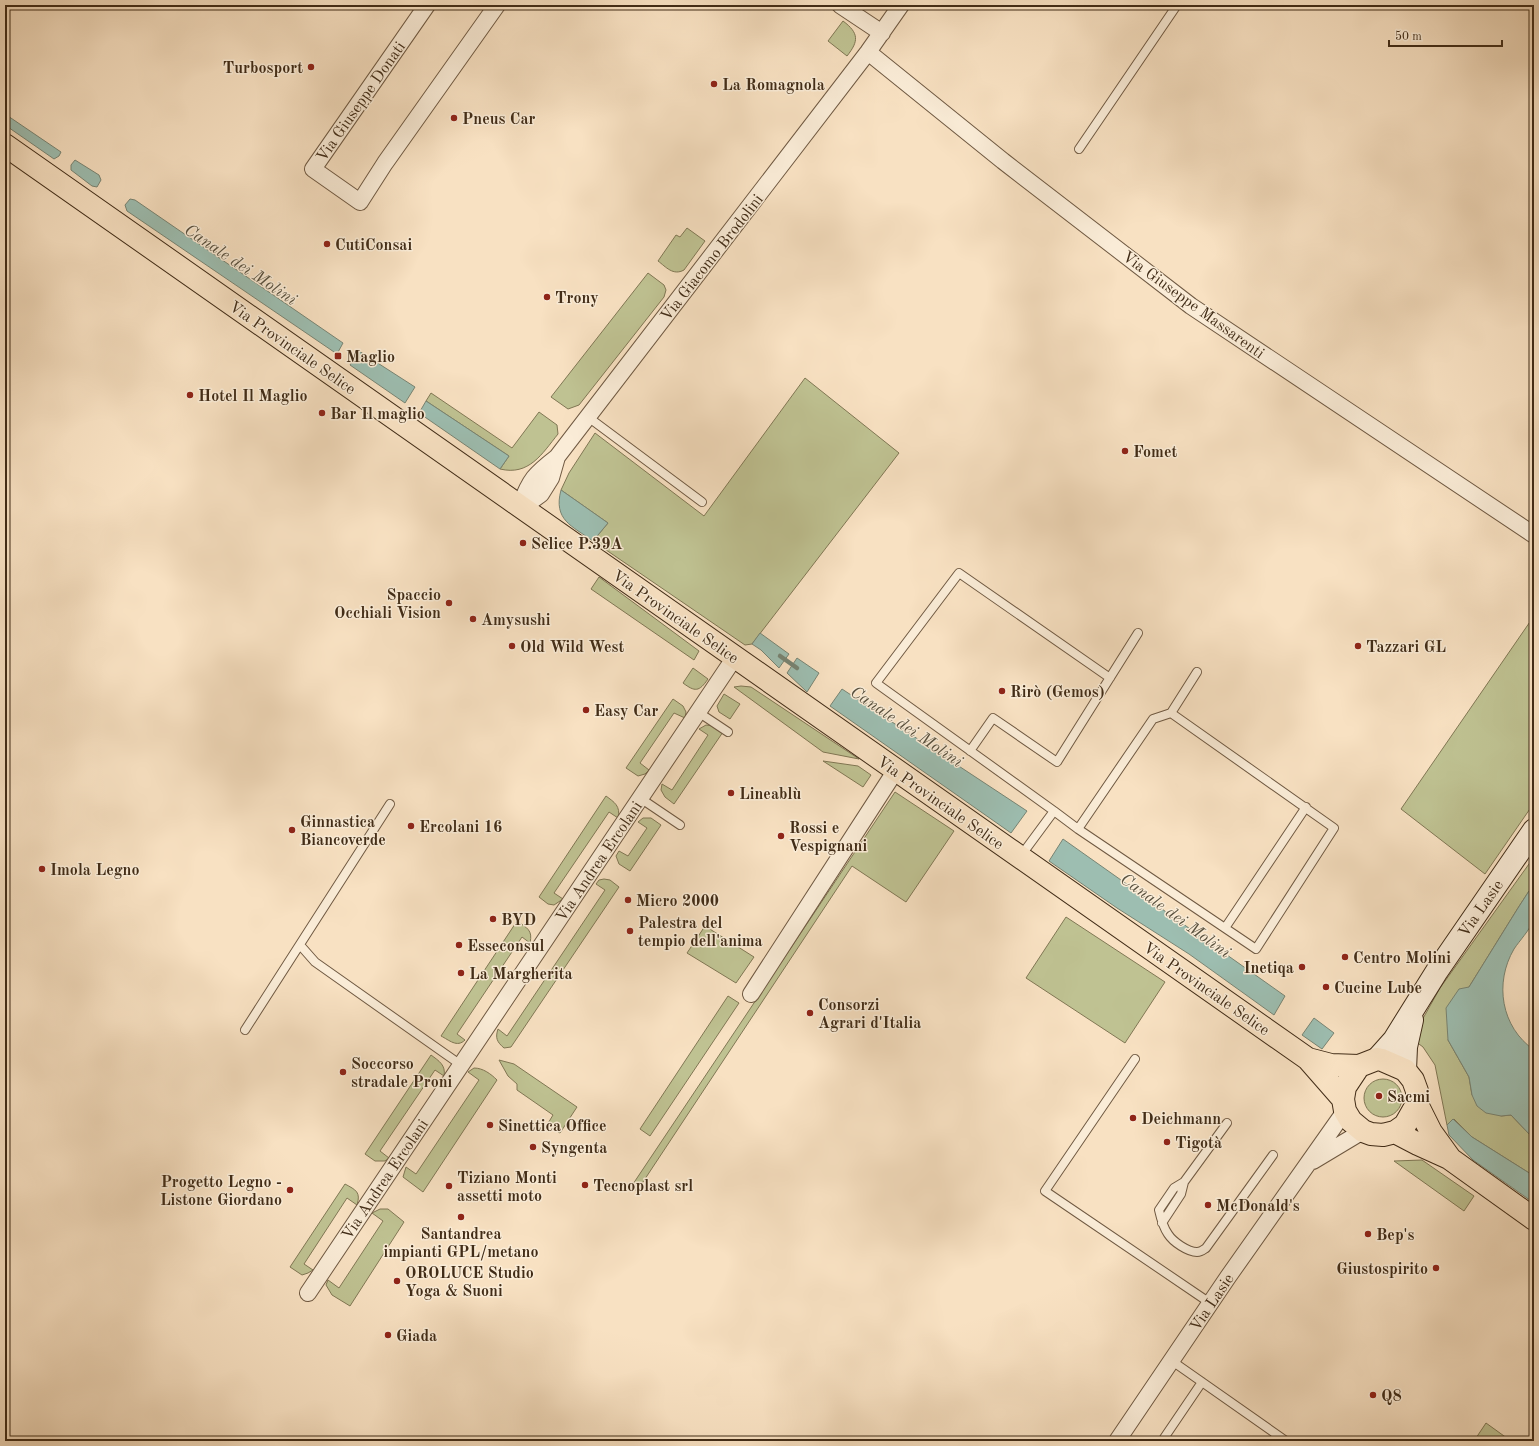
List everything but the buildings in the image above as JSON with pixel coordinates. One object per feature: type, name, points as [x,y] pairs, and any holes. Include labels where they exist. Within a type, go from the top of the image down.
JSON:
[{"type":"main road","name":"Via Provinciale Selice","points":[[5,145],[502,494],[523,500],[544,523],[1308,1059],[1344,1105],[1351,1122],[1363,1131]]},
{"type":"main road","name":"Via Provinciale Selice","points":[[1308,1059],[1330,1065],[1368,1063],[1382,1060],[1405,1070]]},
{"type":"main road","points":[[1344,1105],[1345,1087],[1368,1063]]},
{"type":"main road","points":[[1363,1131],[1371,1134],[1383,1135],[1395,1132],[1405,1125],[1416,1104],[1417,1091],[1413,1080],[1405,1070]]},
{"type":"main road","points":[[1416,1104],[1431,1132],[1449,1158]]},
{"type":"main road","points":[[1395,1132],[1449,1158],[1534,1219]]},
{"type":"street","name":"Via Giuseppe Donati","points":[[427,5],[313,169],[360,202],[385,163],[497,5]]},
{"type":"street","points":[[840,5],[882,33]]},
{"type":"street","name":"Via Giacomo Brodolini","points":[[523,500],[538,472],[557,457],[868,52],[901,5]]},
{"type":"street","name":"Via Giuseppe Massarenti","points":[[868,52],[1003,161],[1191,306],[1534,535]]},
{"type":"street","points":[[544,523],[541,494],[551,478],[557,457]]},
{"type":"street","points":[[523,500],[541,494]]},
{"type":"street","name":"Via Andrea Ercolani","points":[[308,1293],[735,657]]},
{"type":"street","points":[[751,994],[896,770]]},
{"type":"street","name":"Via Lasie","points":[[1368,1063],[1394,1040],[1437,971],[1534,830]]},
{"type":"street","name":"Via Lasie","points":[[1405,1070],[1406,1047],[1415,1007]]},
{"type":"street","name":"Via Lasie","points":[[1117,1441],[1210,1303],[1308,1164],[1344,1105]]},
{"type":"street","name":"Via Lasie","points":[[1308,1164],[1363,1131]]},
{"type":"lane","points":[[1079,149],[1177,5]]},
{"type":"lane","points":[[588,417],[702,502]]},
{"type":"lane","points":[[1110,678],[960,573],[876,684],[1078,829],[1256,949],[1334,828],[1170,713]]},
{"type":"lane","points":[[970,751],[993,718],[1057,762],[1138,633]]},
{"type":"lane","points":[[1078,829],[1153,719],[1170,713],[1197,672]]},
{"type":"lane","points":[[698,712],[728,732]]},
{"type":"lane","points":[[640,798],[680,825]]},
{"type":"lane","points":[[246,1030],[390,804]]},
{"type":"lane","points":[[1225,928],[1306,807]]},
{"type":"lane","points":[[1020,857],[1054,811]]},
{"type":"lane","points":[[300,945],[315,962],[461,1065]]},
{"type":"lane","points":[[1135,1059],[1045,1191],[1210,1303]]},
{"type":"lane","points":[[1227,1123],[1184,1182],[1174,1188],[1159,1210],[1162,1223],[1168,1235],[1179,1244],[1192,1252],[1200,1252],[1206,1248],[1273,1155]]},
{"type":"lane","points":[[1172,1361],[1286,1441]]},
{"type":"lane","points":[[1162,1441],[1202,1382]]},
{"type":"green space","points":[[843,21],[852,29],[856,37],[854,46],[847,56],[828,41]]},
{"type":"green space","points":[[687,228],[705,241],[684,270],[676,272],[667,268],[658,261],[676,235],[680,237]]},
{"type":"green space","points":[[648,273],[664,285],[666,290],[664,297],[579,405],[568,409],[551,397]]},
{"type":"green space","points":[[805,378],[899,453],[752,644],[745,645],[593,541],[608,523],[561,490],[569,473],[595,433],[704,516]]},
{"type":"green space","points":[[431,393],[512,448],[539,412],[557,425],[558,434],[534,462],[519,469],[500,469],[509,456],[426,401]]},
{"type":"green space","points":[[599,577],[699,651],[694,660],[591,589]]},
{"type":"green space","points":[[1534,616],[1534,803],[1485,874],[1401,809]]},
{"type":"green space","points":[[693,668],[708,679],[697,689],[691,688],[683,683]]},
{"type":"green space","points":[[734,687],[751,687],[859,759],[823,752]]},
{"type":"green space","points":[[724,694],[740,704],[730,719],[719,712],[717,706]]},
{"type":"green space","points":[[673,699],[683,706],[686,712],[685,718],[674,713],[640,763],[649,770],[645,774],[638,776],[626,768]]},
{"type":"green space","points":[[706,725],[714,726],[723,732],[674,804],[665,797],[661,790],[662,784],[672,790],[708,735],[699,729]]},
{"type":"green space","points":[[823,761],[858,766],[871,775],[863,787]]},
{"type":"green space","points":[[895,792],[954,831],[906,902],[852,866],[637,1191],[631,1187]]},
{"type":"green space","points":[[606,796],[618,807],[618,818],[609,812],[554,893],[563,899],[554,905],[548,904],[539,897]]},
{"type":"green space","points":[[643,818],[651,818],[661,825],[630,871],[619,864],[616,856],[619,851],[628,856],[647,828],[638,822]]},
{"type":"green space","points":[[1534,857],[1534,887],[1529,891],[1469,987],[1448,1040],[1469,1077],[1472,1095],[1501,1116],[1511,1115],[1531,1136],[1534,1144],[1534,1176],[1472,1137],[1454,1119],[1447,1125],[1435,1065],[1423,1047],[1415,1041],[1421,1022],[1440,988]]},
{"type":"green space","points":[[599,880],[610,880],[619,887],[511,1047],[504,1048],[497,1040],[498,1029],[507,1036],[605,890],[596,884]]},
{"type":"green space","points":[[1066,917],[1165,982],[1125,1043],[1026,978]]},
{"type":"green space","points":[[517,921],[530,932],[530,943],[522,937],[457,1034],[465,1040],[456,1043],[441,1036]]},
{"type":"green space","points":[[705,926],[754,957],[736,983],[687,953]]},
{"type":"green space","points":[[728,996],[739,1003],[650,1136],[640,1129]]},
{"type":"green space","points":[[431,1055],[443,1066],[444,1076],[435,1070],[380,1151],[389,1158],[385,1161],[375,1161],[365,1154]]},
{"type":"green space","points":[[499,1060],[514,1064],[577,1107],[560,1133],[547,1125],[553,1115],[517,1090],[517,1084],[508,1076]]},
{"type":"green space","points":[[474,1068],[487,1072],[497,1080],[423,1192],[403,1177],[406,1167],[416,1174],[479,1080],[468,1072]]},
{"type":"green space","points":[[1379,1079],[1387,1079],[1397,1084],[1401,1091],[1401,1105],[1397,1112],[1387,1117],[1379,1117],[1369,1112],[1367,1109],[1364,1102],[1364,1094],[1369,1084],[1372,1082]]},
{"type":"green space","points":[[1422,1160],[1474,1196],[1464,1211],[1394,1161]]},
{"type":"green space","points":[[345,1184],[357,1192],[357,1205],[347,1198],[304,1264],[313,1270],[302,1275],[290,1267]]},
{"type":"green space","points":[[380,1209],[388,1209],[404,1222],[350,1306],[332,1295],[326,1285],[328,1280],[339,1288],[383,1221],[372,1213]]},
{"type":"green space","points":[[1486,1423],[1511,1441],[1474,1441]]},
{"type":"shaded area","points":[[5,114],[61,152],[59,156],[54,159],[5,125]]},
{"type":"shaded area","points":[[75,160],[99,175],[101,180],[97,187],[92,186],[71,170],[71,165]]},
{"type":"shaded area","points":[[130,199],[135,200],[343,343],[337,354],[127,211],[125,205]]},
{"type":"shaded area","points":[[359,351],[415,387],[405,403],[350,365]]},
{"type":"shaded area","points":[[426,401],[509,456],[500,469],[419,413]]},
{"type":"shaded area","points":[[561,490],[608,523],[593,541],[566,521],[562,515],[559,500]]},
{"type":"shaded area","points":[[760,633],[789,654],[779,668],[761,650],[752,644]]},
{"type":"shaded area","points":[[797,658],[819,673],[807,692],[787,673]]},
{"type":"shaded area","points":[[842,689],[1027,811],[1011,833],[830,706]]},
{"type":"shaded area","points":[[1063,839],[1285,996],[1274,1015],[1189,954],[1117,908],[1049,861]]},
{"type":"shaded area","points":[[1534,887],[1534,918],[1527,932],[1514,949],[1508,962],[1504,976],[1503,990],[1504,1004],[1514,1029],[1534,1050],[1534,1144],[1531,1136],[1511,1115],[1501,1116],[1486,1113],[1477,1106],[1472,1095],[1469,1077],[1448,1040],[1446,1008],[1459,989],[1469,987],[1529,891]]},
{"type":"shaded area","points":[[1314,1018],[1334,1033],[1322,1049],[1302,1035]]},
{"type":"shaded area","points":[[1453,1119],[1472,1137],[1534,1176],[1534,1203],[1473,1160],[1449,1135],[1447,1125]]},
{"type":"waterway","name":"Canale dei Molini","points":[[780,656],[797,668]]},
{"type":"place","name":"Turbosport","points":[[311,67]]},
{"type":"place","name":"La Romagnola","points":[[714,84]]},
{"type":"place","name":"Pneus Car","points":[[454,118]]},
{"type":"place","name":"CutiConsai","points":[[327,244]]},
{"type":"place","name":"Trony","points":[[547,297]]},
{"type":"place","name":"Maglio","points":[[338,356]]},
{"type":"place","name":"Hotel Il Maglio","points":[[190,395]]},
{"type":"place","name":"Bar Il maglio","points":[[322,413]]},
{"type":"place","name":"Fomet","points":[[1125,451]]},
{"type":"place","name":"Selice P.39A","points":[[523,543]]},
{"type":"place","name":"Spaccio Occhiali Vision","points":[[449,603]]},
{"type":"place","name":"Amysushi","points":[[473,619]]},
{"type":"place","name":"Old Wild West","points":[[512,646]]},
{"type":"place","name":"Tazzari GL","points":[[1358,646]]},
{"type":"place","name":"Rirò (Gemos)","points":[[1002,691]]},
{"type":"place","name":"Easy Car","points":[[586,710]]},
{"type":"place","name":"Lineablù","points":[[731,793]]},
{"type":"place","name":"Ercolani 16","points":[[411,826]]},
{"type":"place","name":"Ginnastica Biancoverde","points":[[292,830]]},
{"type":"place","name":"Rossi e Vespignani","points":[[781,836]]},
{"type":"place","name":"Imola Legno","points":[[42,869]]},
{"type":"place","name":"Micro 2000","points":[[628,900]]},
{"type":"place","name":"BYD","points":[[493,919]]},
{"type":"place","name":"Palestra del tempio dell'anima","points":[[630,931]]},
{"type":"place","name":"Esseconsul","points":[[459,945]]},
{"type":"place","name":"Centro Molini","points":[[1345,957]]},
{"type":"place","name":"Inetiqa","points":[[1302,967]]},
{"type":"place","name":"La Margherita","points":[[461,973]]},
{"type":"place","name":"Cucine Lube","points":[[1326,987]]},
{"type":"place","name":"Consorzi Agrari d'Italia","points":[[810,1013]]},
{"type":"place","name":"Soccorso stradale Proni","points":[[343,1072]]},
{"type":"place","name":"Sacmi","points":[[1379,1096]]},
{"type":"place","name":"Deichmann","points":[[1133,1118]]},
{"type":"place","name":"Sinettica Office","points":[[490,1125]]},
{"type":"place","name":"Tigotà","points":[[1167,1142]]},
{"type":"place","name":"Syngenta","points":[[533,1147]]},
{"type":"place","name":"Tecnoplast srl","points":[[585,1185]]},
{"type":"place","name":"Tiziano Monti assetti moto","points":[[449,1186]]},
{"type":"place","name":"Progetto Legno - Listone Giordano","points":[[290,1190]]},
{"type":"place","name":"McDonald's","points":[[1208,1205]]},
{"type":"place","name":"Santandrea impianti GPL/metano","points":[[461,1217]]},
{"type":"place","name":"Bep's","points":[[1368,1234]]},
{"type":"place","name":"Giustospirito","points":[[1436,1268]]},
{"type":"place","name":"OROLUCE Studio Yoga & Suoni","points":[[397,1281]]},
{"type":"place","name":"Giada","points":[[388,1335]]},
{"type":"place","name":"Q8","points":[[1373,1395]]}]
